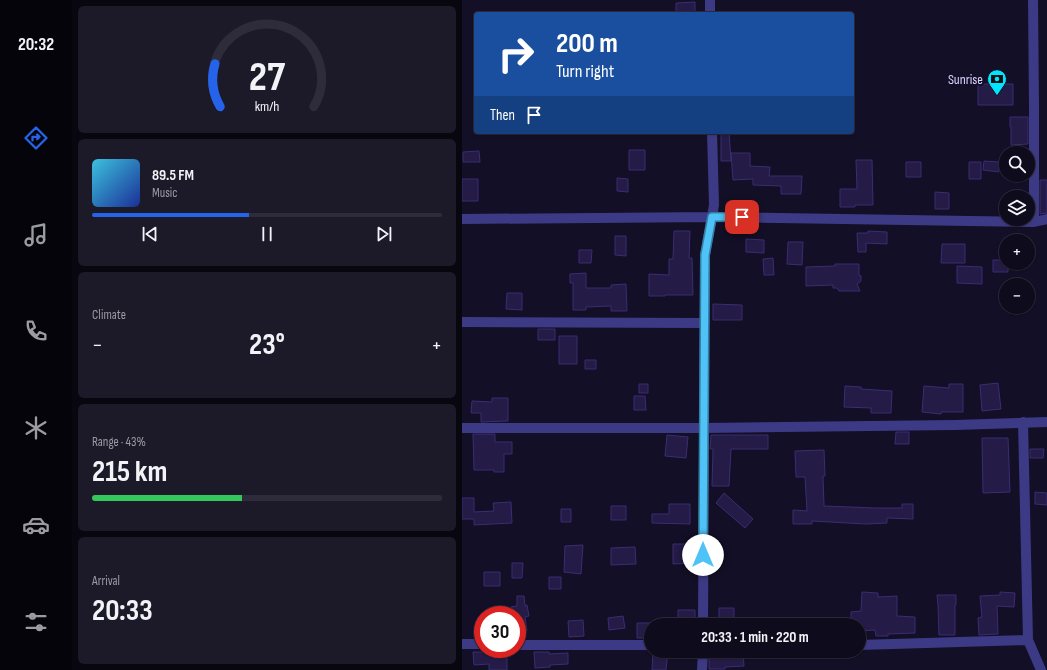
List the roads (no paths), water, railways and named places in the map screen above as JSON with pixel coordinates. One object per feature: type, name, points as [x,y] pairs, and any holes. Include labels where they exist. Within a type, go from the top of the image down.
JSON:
[{"type":"street","points":[[710,0],[710,12]]},
{"type":"street","points":[[1033,0],[1034,190]]},
{"type":"street","points":[[703,618],[705,255],[714,205],[712,134]]},
{"type":"street","points":[[462,219],[712,217],[999,221]]},
{"type":"street","points":[[1035,222],[1047,219]]},
{"type":"street","points":[[462,322],[705,323]]},
{"type":"street","points":[[1023,422],[1028,640],[1041,670]]},
{"type":"street","points":[[462,428],[704,428],[955,425],[1047,422]]},
{"type":"street","points":[[866,645],[1028,640]]},
{"type":"street","points":[[462,644],[474,644]]},
{"type":"street","points":[[526,644],[644,645]]},
{"type":"street","points":[[702,670],[703,658]]},
{"type":"place","name":"Sunrise","points":[[997,96]]}]
